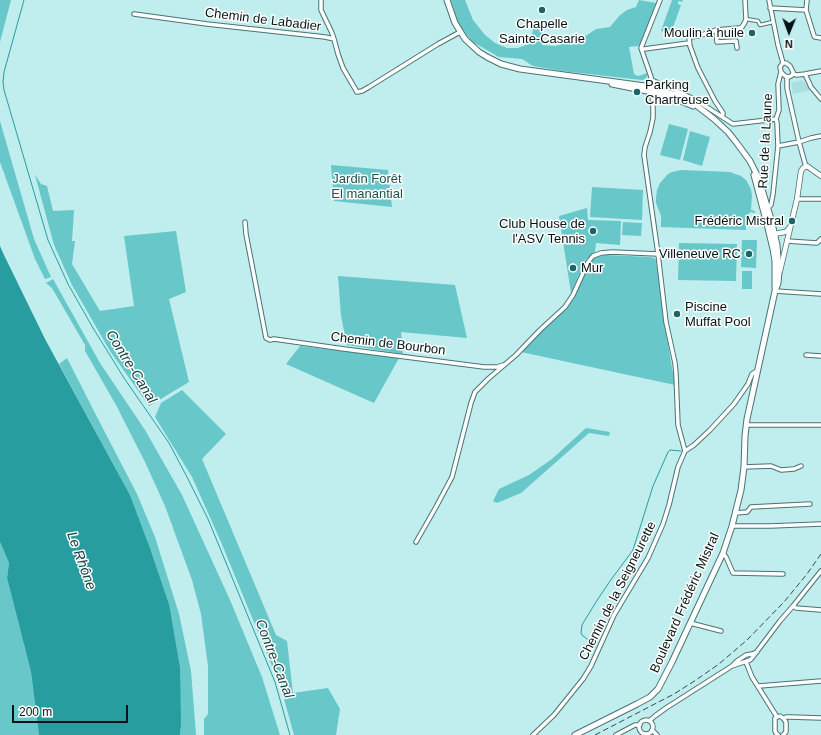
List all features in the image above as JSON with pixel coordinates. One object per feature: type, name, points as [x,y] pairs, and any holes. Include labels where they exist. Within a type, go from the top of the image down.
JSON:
[{"type":"main road","points":[[447,0],[453,19],[465,39],[479,52],[501,64],[520,69],[622,82],[676,95],[687,100],[705,112],[728,132],[750,161],[758,177],[767,208],[773,237]]},
{"type":"main road","points":[[744,153],[752,171],[773,237]]},
{"type":"main road","name":"Boulevard Frédéric Mistral","points":[[575,735],[650,697],[658,689],[723,553],[732,526],[742,484],[746,426],[778,282],[779,272],[777,245],[773,237]]},
{"type":"main road","name":"Boulevard Frédéric Mistral","points":[[773,237],[775,291]]},
{"type":"street","points":[[321,0],[321,10],[334,39]]},
{"type":"street","points":[[660,0],[641,48],[652,80],[653,118],[644,155],[666,322],[675,363],[678,425],[685,451]]},
{"type":"street","points":[[721,116],[723,113],[698,68],[689,43],[689,37],[699,36],[716,30],[739,28],[744,25],[746,19],[745,0]]},
{"type":"street","points":[[769,0],[783,63],[780,67],[781,72],[787,77]]},
{"type":"street","points":[[807,0],[806,10],[814,36],[821,38]]},
{"type":"street","points":[[770,8],[806,10]]},
{"type":"street","name":"Chemin de Labadier","points":[[134,14],[334,39],[343,68],[357,92],[369,87],[460,32]]},
{"type":"street","points":[[746,19],[758,21],[760,25],[773,22]]},
{"type":"street","points":[[716,30],[717,42],[736,41],[737,48]]},
{"type":"street","points":[[644,49],[689,43]]},
{"type":"street","points":[[783,63],[790,66],[793,74]]},
{"type":"street","points":[[787,77],[793,74],[797,75],[821,71]]},
{"type":"street","name":"Rue de la Laune","points":[[767,208],[773,199],[778,146],[776,119],[779,110],[778,84],[781,72]]},
{"type":"street","points":[[805,74],[809,85],[821,99]]},
{"type":"street","points":[[787,77],[787,88],[806,167],[813,169],[821,176]]},
{"type":"street","points":[[652,80],[696,100],[732,124],[776,119]]},
{"type":"street","points":[[816,93],[821,93]]},
{"type":"street","points":[[778,146],[821,136]]},
{"type":"street","name":"Boulevard Frédéric Mistral","points":[[779,272],[797,199],[801,171],[806,167]]},
{"type":"street","points":[[797,199],[821,199]]},
{"type":"street","name":"Chemin de Bourbon","points":[[245,222],[266,338],[270,340],[274,339],[484,367],[497,367],[504,365]]},
{"type":"street","points":[[773,237],[788,230],[790,225]]},
{"type":"street","points":[[777,245],[782,246],[787,242],[817,243],[821,239]]},
{"type":"street","points":[[416,542],[452,477],[471,403],[476,392],[565,307],[573,295],[588,262],[593,256],[601,253],[612,252],[658,254]]},
{"type":"street","points":[[775,291],[821,294]]},
{"type":"street","points":[[806,356],[821,356]]},
{"type":"street","name":"Chemin de la Seigneurette","points":[[533,735],[554,714],[583,679],[591,666],[614,616],[648,558],[663,524],[678,467],[685,451],[710,430],[734,404],[748,384],[752,374],[757,372]]},
{"type":"street","points":[[746,426],[821,426]]},
{"type":"street","points":[[744,467],[771,466],[782,470],[794,470],[801,466]]},
{"type":"street","points":[[735,513],[747,512],[751,508],[810,504]]},
{"type":"street","points":[[732,526],[821,524]]},
{"type":"street","points":[[723,553],[733,573],[783,574]]},
{"type":"street","points":[[732,666],[746,662],[752,658],[821,571]]},
{"type":"street","points":[[793,606],[796,608],[821,610]]},
{"type":"street","points":[[690,624],[721,631]]},
{"type":"street","points":[[616,735],[635,725],[640,725],[644,721],[649,722],[666,708],[732,666],[746,654],[757,652]]},
{"type":"street","points":[[746,662],[752,677],[777,717]]},
{"type":"street","points":[[758,686],[821,681]]},
{"type":"street","points":[[777,717],[780,716],[786,722],[787,729],[785,734]]},
{"type":"street","points":[[784,719],[790,716],[821,718]]},
{"type":"street","points":[[777,717],[775,718],[775,730],[777,735]]},
{"type":"street","points":[[649,722],[652,725],[652,730],[658,735]]},
{"type":"street","points":[[640,725],[642,734],[648,734],[652,730]]},
{"type":"street","points":[[628,729],[629,735]]},
{"type":"shaded area","points":[[802,80],[811,90],[793,94],[791,83]]},
{"type":"green space","points":[[0,0],[11,0],[0,42]]},
{"type":"green space","points":[[451,0],[465,0],[473,20],[485,35],[495,43],[507,48],[518,48],[528,44],[533,31],[530,26],[544,24],[542,45],[555,46],[581,39],[596,29],[610,27],[620,15],[627,10],[636,7],[639,0],[656,3],[643,42],[638,46],[629,47],[634,74],[638,76],[648,73],[646,79],[642,80],[562,71],[533,66],[522,59],[499,57],[473,42],[459,26]]},
{"type":"green space","points":[[672,0],[683,0],[682,2],[678,1],[678,4],[681,5],[671,33],[661,31]]},
{"type":"green space","points":[[0,121],[34,239],[51,277],[45,279],[35,259],[0,162]]},
{"type":"green space","points":[[669,124],[688,129],[680,160],[660,155]]},
{"type":"green space","points":[[690,131],[710,137],[702,166],[683,160]]},
{"type":"green space","name":"Jardin Forêt El manantial","points":[[331,165],[388,170],[392,207],[334,201]]},
{"type":"green space","points":[[681,170],[730,172],[741,176],[746,180],[751,189],[751,210],[755,211],[755,213],[750,212],[746,220],[746,230],[661,227],[661,216],[656,203],[657,190],[660,183],[668,174]]},
{"type":"green space","points":[[35,175],[41,184],[47,186],[53,211],[74,210],[72,241],[75,241],[72,264],[100,311],[134,306],[124,236],[176,231],[186,292],[169,299],[189,382],[149,406],[110,351],[72,285],[54,245]]},
{"type":"green space","points":[[592,187],[643,190],[642,220],[590,217]]},
{"type":"green space","points":[[587,208],[588,220],[621,221],[620,245],[596,243],[595,252],[585,260],[571,293],[559,216]]},
{"type":"green space","points":[[623,222],[642,223],[641,236],[622,235]]},
{"type":"green space","name":"Villeneuve RC","points":[[742,240],[757,240],[756,268],[741,267]]},
{"type":"green space","points":[[679,243],[737,244],[736,281],[678,280]]},
{"type":"green space","points":[[598,256],[650,257],[656,260],[663,315],[675,385],[521,352],[571,302],[589,262]]},
{"type":"green space","points":[[742,271],[752,271],[752,289],[742,289]]},
{"type":"green space","points":[[338,276],[455,285],[467,338],[401,332],[403,354],[347,345],[341,316]]},
{"type":"green space","points":[[53,279],[100,363],[145,430],[182,495],[230,600],[262,677],[280,735],[204,735],[204,719],[208,714],[208,666],[201,614],[192,580],[165,506],[145,462],[116,405],[85,351],[85,345],[52,288],[46,283]]},
{"type":"green space","points":[[300,346],[399,358],[374,403],[286,364]]},
{"type":"green space","points":[[67,358],[137,494],[155,537],[179,614],[191,671],[196,735],[180,735],[181,725],[169,604],[150,548],[130,495],[59,364]]},
{"type":"green space","points":[[182,390],[226,434],[202,459],[276,635],[287,641],[293,693],[328,688],[340,709],[336,735],[294,735],[281,688],[221,542],[192,477],[155,417],[161,403]]},
{"type":"green space","points":[[586,428],[610,432],[609,436],[589,433],[521,493],[497,503],[493,501],[499,489],[529,475],[552,459]]},
{"type":"green space","points":[[0,542],[9,563],[7,578],[31,672],[39,735],[0,735]]},
{"type":"water","name":"Le Rhône","points":[[0,246],[45,339],[130,495],[150,548],[169,604],[180,668],[180,735],[39,735],[31,672],[7,578],[9,563],[0,542]]},
{"type":"waterway","name":"Contre-Canal","points":[[24,0],[4,72],[3,82],[4,90],[48,240],[68,284],[93,328],[124,378],[169,443],[208,519],[275,682],[290,735]]},
{"type":"waterway","points":[[595,647],[582,635],[582,625],[610,581],[633,550],[653,486],[668,452],[670,450],[681,451]]},
{"type":"railway","points":[[595,735],[674,694],[719,664],[747,640],[784,602],[821,554]]},
{"type":"place","name":"Chapelle Sainte-Casarie","points":[[542,10]]},
{"type":"place","name":"Moulin à huile","points":[[752,33]]},
{"type":"place","name":"Parking Chartreuse","points":[[637,92]]},
{"type":"place","name":"Frédéric Mistral","points":[[792,221]]},
{"type":"place","name":"Club House de l'ASV Tennis","points":[[593,231]]},
{"type":"place","name":"Villeneuve RC","points":[[749,254]]},
{"type":"place","name":"Mur","points":[[573,268]]},
{"type":"place","name":"Piscine Muffat Pool","points":[[677,314]]}]
